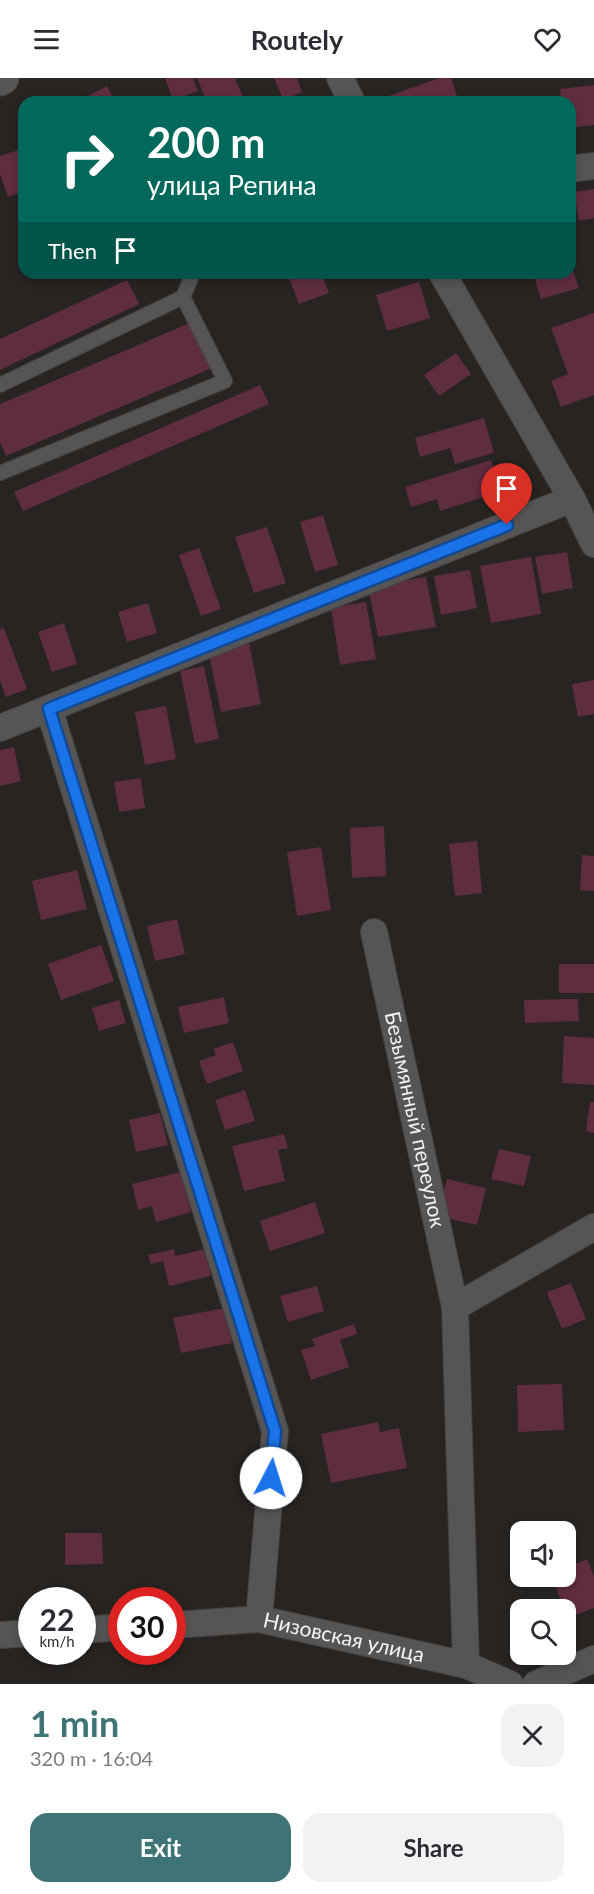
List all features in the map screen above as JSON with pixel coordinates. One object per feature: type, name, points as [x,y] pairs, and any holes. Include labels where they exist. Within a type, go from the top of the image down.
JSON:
[{"type":"street","points":[[340,78],[349,96]]},
{"type":"street","points":[[576,168],[594,166]]},
{"type":"street","points":[[445,279],[572,499],[594,544]]},
{"type":"street","points":[[0,728],[572,499]]},
{"type":"street","points":[[49,709],[275,1431],[259,1619]]},
{"type":"street","name":"Безымянный переулок","points":[[374,932],[455,1307],[466,1665]]},
{"type":"street","points":[[455,1307],[594,1227]]},
{"type":"street","name":"Низовская улица","points":[[186,1623],[259,1619],[466,1665],[510,1684]]},
{"type":"street","points":[[0,1635],[18,1634]]},
{"type":"street","points":[[536,1684],[594,1659]]},
{"type":"lane","points":[[0,385],[183,297],[191,279]]},
{"type":"lane","points":[[0,473],[225,381],[183,297]]},
{"type":"building","points":[[165,78],[193,78],[198,91],[184,96],[172,96]]},
{"type":"building","points":[[197,78],[235,78],[242,96],[204,96]]},
{"type":"building","points":[[274,78],[297,78],[302,92],[292,96],[281,96]]},
{"type":"building","points":[[439,78],[451,78],[457,96],[389,96]]},
{"type":"building","points":[[594,85],[594,125],[576,127],[576,96],[561,96],[560,89]]},
{"type":"building","points":[[107,86],[112,96],[88,96]]},
{"type":"building","points":[[18,150],[18,193],[8,197],[0,174],[0,156]]},
{"type":"building","points":[[594,189],[594,218],[579,221],[576,192]]},
{"type":"building","points":[[289,279],[323,279],[329,293],[299,304]]},
{"type":"building","points":[[535,279],[576,279],[579,288],[541,299]]},
{"type":"building","points":[[127,280],[139,304],[0,370],[0,339]]},
{"type":"building","points":[[419,282],[430,318],[387,331],[376,295]]},
{"type":"building","points":[[594,313],[594,395],[561,407],[551,381],[568,374],[551,328]]},
{"type":"building","points":[[192,322],[212,368],[6,456],[0,442],[0,404]]},
{"type":"building","points":[[456,353],[471,374],[439,396],[424,375]]},
{"type":"building","points":[[260,385],[269,404],[23,511],[14,492]]},
{"type":"building","points":[[484,418],[494,453],[455,464],[450,448],[420,457],[415,438]]},
{"type":"building","points":[[491,460],[497,481],[484,486],[487,496],[440,511],[437,499],[411,507],[405,487]]},
{"type":"building","points":[[323,515],[338,565],[315,572],[300,522]]},
{"type":"building","points":[[267,527],[286,583],[254,593],[235,537]]},
{"type":"building","points":[[199,548],[221,609],[201,616],[179,555]]},
{"type":"building","points":[[567,552],[573,588],[542,594],[535,557]]},
{"type":"building","points":[[531,557],[541,614],[491,623],[480,566]]},
{"type":"building","points":[[470,570],[477,608],[441,615],[434,576]]},
{"type":"building","points":[[426,577],[436,627],[378,637],[368,587]]},
{"type":"building","points":[[366,602],[376,659],[340,665],[331,608]]},
{"type":"building","points":[[148,603],[157,633],[127,642],[118,612]]},
{"type":"building","points":[[64,623],[77,664],[52,672],[38,632]]},
{"type":"building","points":[[4,628],[27,689],[6,697],[0,680],[0,629]]},
{"type":"building","points":[[249,642],[261,704],[221,712],[208,650]]},
{"type":"building","points":[[204,666],[219,739],[195,744],[180,671]]},
{"type":"building","points":[[594,680],[594,714],[578,717],[572,684]]},
{"type":"building","points":[[166,706],[176,759],[145,765],[135,712]]},
{"type":"building","points":[[14,747],[21,781],[0,786],[0,750]]},
{"type":"building","points":[[141,778],[145,808],[119,812],[114,782]]},
{"type":"building","points":[[384,826],[386,876],[352,878],[350,828]]},
{"type":"building","points":[[477,841],[482,893],[455,896],[449,844]]},
{"type":"building","points":[[321,847],[331,910],[297,916],[287,852]]},
{"type":"building","points":[[582,855],[594,856],[594,891],[580,890]]},
{"type":"building","points":[[77,870],[87,909],[41,920],[32,881]]},
{"type":"building","points":[[177,919],[185,954],[155,961],[147,926]]},
{"type":"building","points":[[101,945],[114,981],[61,1000],[48,964]]},
{"type":"building","points":[[559,964],[594,964],[594,993],[559,993]]},
{"type":"building","points":[[224,997],[229,1023],[184,1033],[178,1007]]},
{"type":"building","points":[[578,999],[579,1021],[525,1023],[524,1000]]},
{"type":"building","points":[[119,1000],[126,1023],[99,1031],[92,1008]]},
{"type":"building","points":[[564,1036],[594,1038],[594,1085],[562,1083]]},
{"type":"building","points":[[233,1042],[243,1071],[207,1084],[199,1061],[216,1055],[213,1049]]},
{"type":"building","points":[[245,1090],[255,1121],[225,1130],[215,1100]]},
{"type":"building","points":[[590,1102],[594,1102],[594,1133],[586,1131]]},
{"type":"building","points":[[160,1113],[168,1145],[136,1152],[129,1120]]},
{"type":"building","points":[[284,1134],[288,1148],[278,1150],[285,1181],[244,1191],[232,1146]]},
{"type":"building","points":[[499,1149],[531,1156],[524,1186],[491,1179]]},
{"type":"building","points":[[181,1172],[191,1212],[156,1222],[152,1206],[138,1210],[132,1184]]},
{"type":"building","points":[[447,1179],[486,1188],[477,1225],[438,1216]]},
{"type":"building","points":[[315,1202],[325,1233],[270,1251],[260,1221]]},
{"type":"building","points":[[174,1249],[175,1256],[205,1249],[211,1276],[169,1286],[163,1261],[151,1264],[148,1255]]},
{"type":"building","points":[[571,1283],[586,1319],[562,1329],[547,1292]]},
{"type":"building","points":[[317,1286],[324,1311],[288,1322],[280,1296]]},
{"type":"building","points":[[224,1308],[232,1343],[181,1353],[173,1318]]},
{"type":"building","points":[[354,1324],[357,1334],[340,1340],[349,1367],[311,1380],[301,1350],[315,1346],[312,1339]]},
{"type":"building","points":[[562,1384],[564,1430],[518,1432],[517,1385]]},
{"type":"building","points":[[378,1422],[380,1432],[399,1428],[407,1468],[331,1483],[321,1434]]},
{"type":"building","points":[[65,1533],[102,1533],[103,1564],[65,1565]]},
{"type":"building","points":[[587,1559],[594,1576],[594,1608],[576,1615],[576,1599],[560,1599],[555,1587],[576,1587],[576,1564]]},
{"type":"route","points":[[271,1478],[275,1431],[49,709],[507,525]]}]
